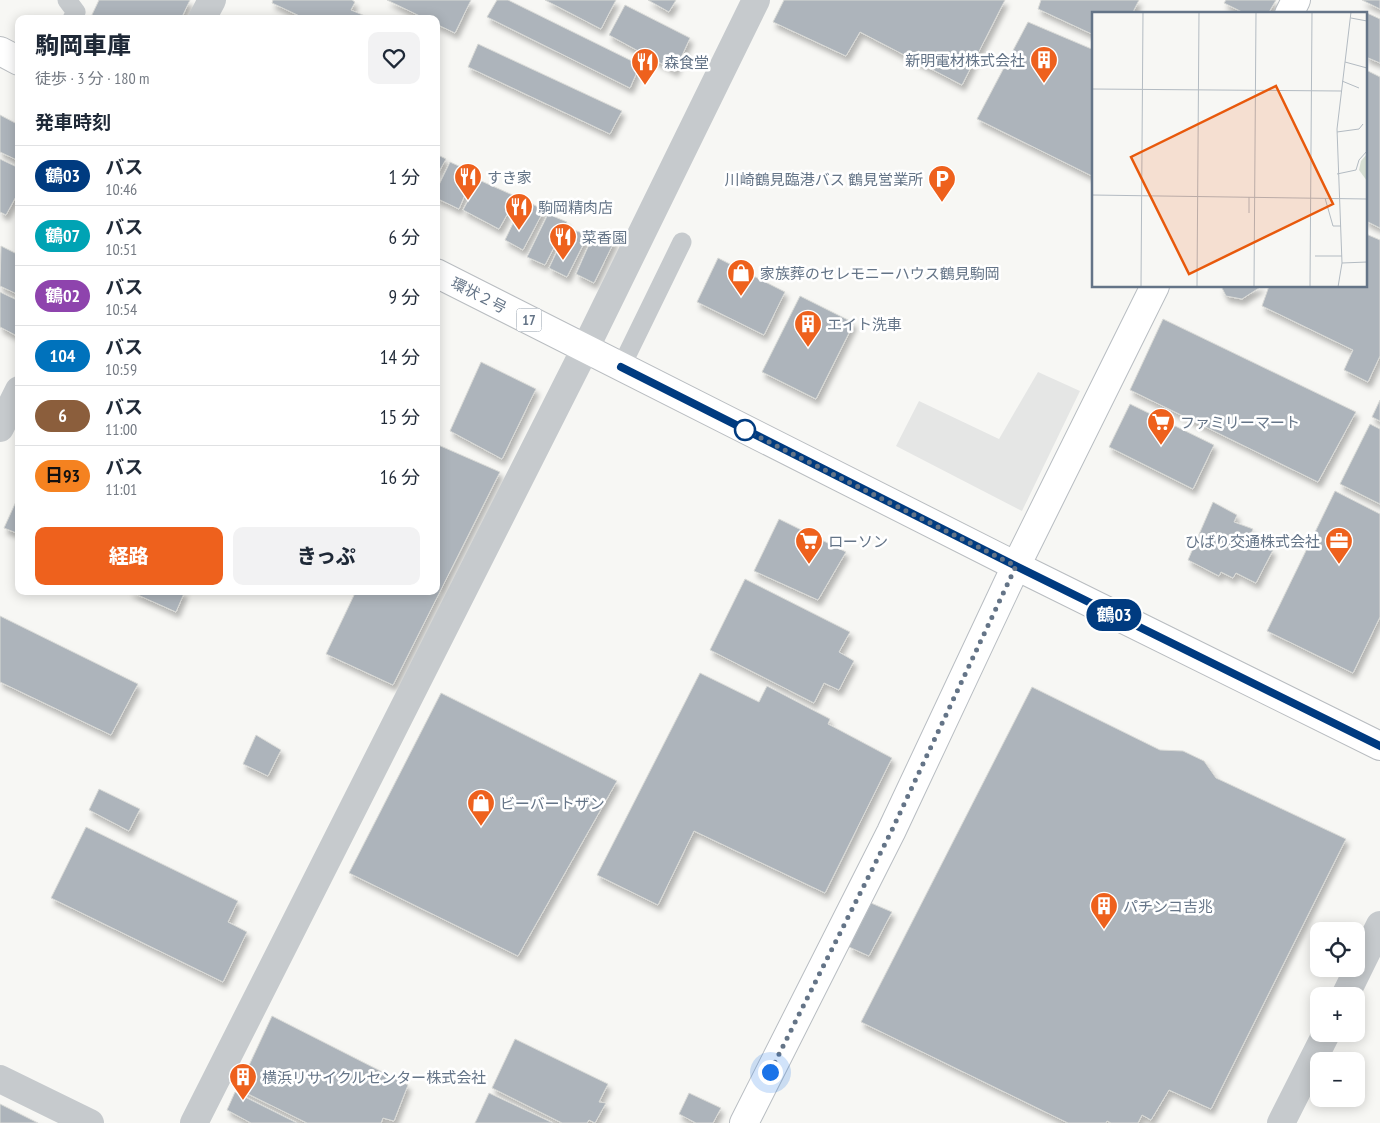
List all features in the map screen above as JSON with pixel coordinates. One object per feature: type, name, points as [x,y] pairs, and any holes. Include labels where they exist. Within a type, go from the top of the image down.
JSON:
[{"type":"main road","points":[[1290,12],[1296,0]]},
{"type":"main road","points":[[0,51],[15,59]]},
{"type":"main road","name":"環状２号","points":[[440,275],[1016,566],[1380,746]]},
{"type":"main road","points":[[744,1123],[891,832],[1016,566],[1154,288]]},
{"type":"street","points":[[204,15],[212,0]]},
{"type":"street","points":[[194,1123],[585,349],[756,0]]},
{"type":"street","points":[[0,428],[15,398]]},
{"type":"street","points":[[1349,987],[1380,925]]},
{"type":"street","points":[[1281,1123],[1322,1042]]},
{"type":"street","points":[[0,1078],[90,1123]]},
{"type":"lane","points":[[67,0],[76,12],[74,15]]},
{"type":"lane","points":[[621,367],[682,242]]},
{"type":"shaded area","points":[[1038,372],[1080,391],[1022,511],[896,446],[919,401],[999,439]]},
{"type":"building","points":[[99,0],[190,0],[183,15],[92,15]]},
{"type":"building","points":[[273,0],[352,0],[355,2],[351,10],[363,15],[298,15],[272,3]]},
{"type":"building","points":[[387,0],[471,0],[455,33],[440,26],[440,15],[418,15]]},
{"type":"building","points":[[497,0],[508,0],[640,65],[630,88],[487,17]]},
{"type":"building","points":[[545,0],[616,0],[601,29]]},
{"type":"building","points":[[648,0],[676,0],[669,12]]},
{"type":"building","points":[[784,0],[1005,0],[962,85],[860,32],[846,56],[773,22]]},
{"type":"building","points":[[1041,0],[1139,0],[1133,12],[1092,12],[1092,34],[1038,9]]},
{"type":"building","points":[[1226,0],[1276,0],[1269,12],[1242,12],[1224,3]]},
{"type":"building","points":[[1362,0],[1380,0],[1380,9]]},
{"type":"building","points":[[625,5],[690,38],[675,71],[609,35]]},
{"type":"building","points":[[1368,13],[1380,19],[1380,63],[1368,58]]},
{"type":"building","name":"新明電材株式会社","points":[[1028,22],[1092,49],[1092,176],[977,119]]},
{"type":"building","points":[[478,44],[622,111],[610,134],[468,67]]},
{"type":"building","points":[[1368,71],[1380,77],[1380,228],[1368,222]]},
{"type":"building","points":[[0,115],[15,123],[15,159],[0,152]]},
{"type":"building","points":[[440,156],[446,159],[440,170]]},
{"type":"building","points":[[0,159],[15,166],[15,198],[6,215],[0,212]]},
{"type":"building","points":[[450,162],[474,173],[459,209],[440,200],[440,183]]},
{"type":"building","points":[[479,180],[517,197],[499,229],[463,210]]},
{"type":"building","points":[[524,200],[544,210],[523,250],[505,240]]},
{"type":"building","points":[[548,214],[567,222],[545,265],[527,257]]},
{"type":"building","points":[[568,228],[588,235],[567,277],[549,268]]},
{"type":"building","points":[[595,231],[615,240],[594,283],[576,274]]},
{"type":"building","points":[[1368,235],[1380,240],[1380,356],[1368,382],[1344,370],[1353,350],[1262,306],[1268,288],[1368,288]]},
{"type":"building","points":[[1,246],[15,253],[15,293],[0,286]]},
{"type":"building","name":"家族葬のセレモニーハウス鶴見駒岡","points":[[718,258],[785,292],[764,335],[697,302]]},
{"type":"building","points":[[1222,288],[1259,288],[1242,299],[1226,296]]},
{"type":"building","points":[[0,292],[15,299],[15,335],[0,327]]},
{"type":"building","name":"エイト洗車","points":[[800,296],[854,323],[816,399],[762,372]]},
{"type":"building","points":[[1163,319],[1356,412],[1318,482],[1130,390]]},
{"type":"building","points":[[481,362],[536,389],[502,459],[450,431]]},
{"type":"building","points":[[1380,400],[1380,421],[1372,417]]},
{"type":"building","name":"ファミリーマート","points":[[1130,404],[1214,445],[1193,489],[1109,447]]},
{"type":"building","points":[[1370,424],[1380,429],[1380,504],[1340,484]]},
{"type":"building","points":[[440,446],[500,472],[440,591]]},
{"type":"building","name":"ひばり交通株式会社","points":[[1335,491],[1380,514],[1380,617],[1353,673],[1267,631]]},
{"type":"building","points":[[1213,502],[1237,515],[1234,522],[1253,529],[1249,539],[1273,550],[1256,583],[1236,573],[1233,578],[1221,572],[1219,576],[1188,560]]},
{"type":"building","points":[[15,504],[15,532],[4,528]]},
{"type":"building","points":[[779,519],[846,552],[818,600],[754,571]]},
{"type":"building","points":[[745,579],[850,632],[839,652],[854,661],[839,690],[824,683],[814,703],[710,650]]},
{"type":"building","points":[[138,595],[183,595],[176,612]]},
{"type":"building","points":[[354,595],[438,595],[393,685],[326,654]]},
{"type":"building","points":[[0,616],[138,684],[111,735],[0,682]]},
{"type":"building","points":[[700,673],[759,702],[767,686],[830,719],[828,724],[892,758],[825,893],[694,831],[658,905],[597,875]]},
{"type":"building","name":"パチンコ吉兆","points":[[1032,687],[1160,750],[1183,751],[1204,761],[1216,778],[1346,839],[1211,1109],[1169,1090],[1151,1120],[1142,1115],[1138,1123],[1111,1123],[1107,1121],[1106,1123],[1068,1123],[861,1022]]},
{"type":"building","name":"ビーバートザン","points":[[441,693],[617,781],[518,956],[349,873]]},
{"type":"building","points":[[256,735],[281,750],[268,776],[243,764]]},
{"type":"building","points":[[99,789],[140,809],[129,831],[89,810]]},
{"type":"building","points":[[86,827],[238,901],[228,922],[247,932],[223,982],[51,898]]},
{"type":"building","points":[[871,903],[892,912],[869,956],[849,947]]},
{"type":"building","points":[[272,1016],[408,1085],[394,1121],[383,1118],[381,1123],[307,1123],[238,1089]]},
{"type":"building","points":[[515,1039],[608,1084],[599,1102],[606,1103],[595,1123],[589,1120],[587,1123],[562,1123],[492,1088]]},
{"type":"building","name":"横浜リサイクルセンター株式会社","points":[[235,1092],[297,1123],[251,1123],[227,1110]]},
{"type":"building","points":[[489,1093],[553,1123],[475,1123]]},
{"type":"building","points":[[689,1093],[721,1108],[713,1123],[696,1123],[679,1114]]},
{"type":"building","points":[[0,1104],[38,1123],[0,1123]]},
{"type":"bus line","name":"鶴03","points":[[621,367],[1016,566],[1380,746]]},
{"type":"place","name":"新明電材株式会社","points":[[1044,84]]},
{"type":"place","name":"森食堂","points":[[645,86]]},
{"type":"place","name":"すき家","points":[[468,201]]},
{"type":"place","name":"川崎鶴見臨港バス 鶴見営業所","points":[[942,203]]},
{"type":"place","name":"駒岡精肉店","points":[[519,231]]},
{"type":"place","name":"菜香園","points":[[563,261]]},
{"type":"place","name":"家族葬のセレモニーハウス鶴見駒岡","points":[[741,297]]},
{"type":"place","name":"エイト洗車","points":[[808,348]]},
{"type":"place","name":"ファミリーマート","points":[[1161,446]]},
{"type":"place","name":"ローソン","points":[[809,565]]},
{"type":"place","name":"ひばり交通株式会社","points":[[1339,565]]},
{"type":"place","name":"ビーバートザン","points":[[481,827]]},
{"type":"place","name":"パチンコ吉兆","points":[[1104,930]]},
{"type":"place","name":"横浜リサイクルセンター株式会社","points":[[243,1101]]},
{"type":"route","points":[[745,430],[1016,566],[891,832],[770,1072]]}]
